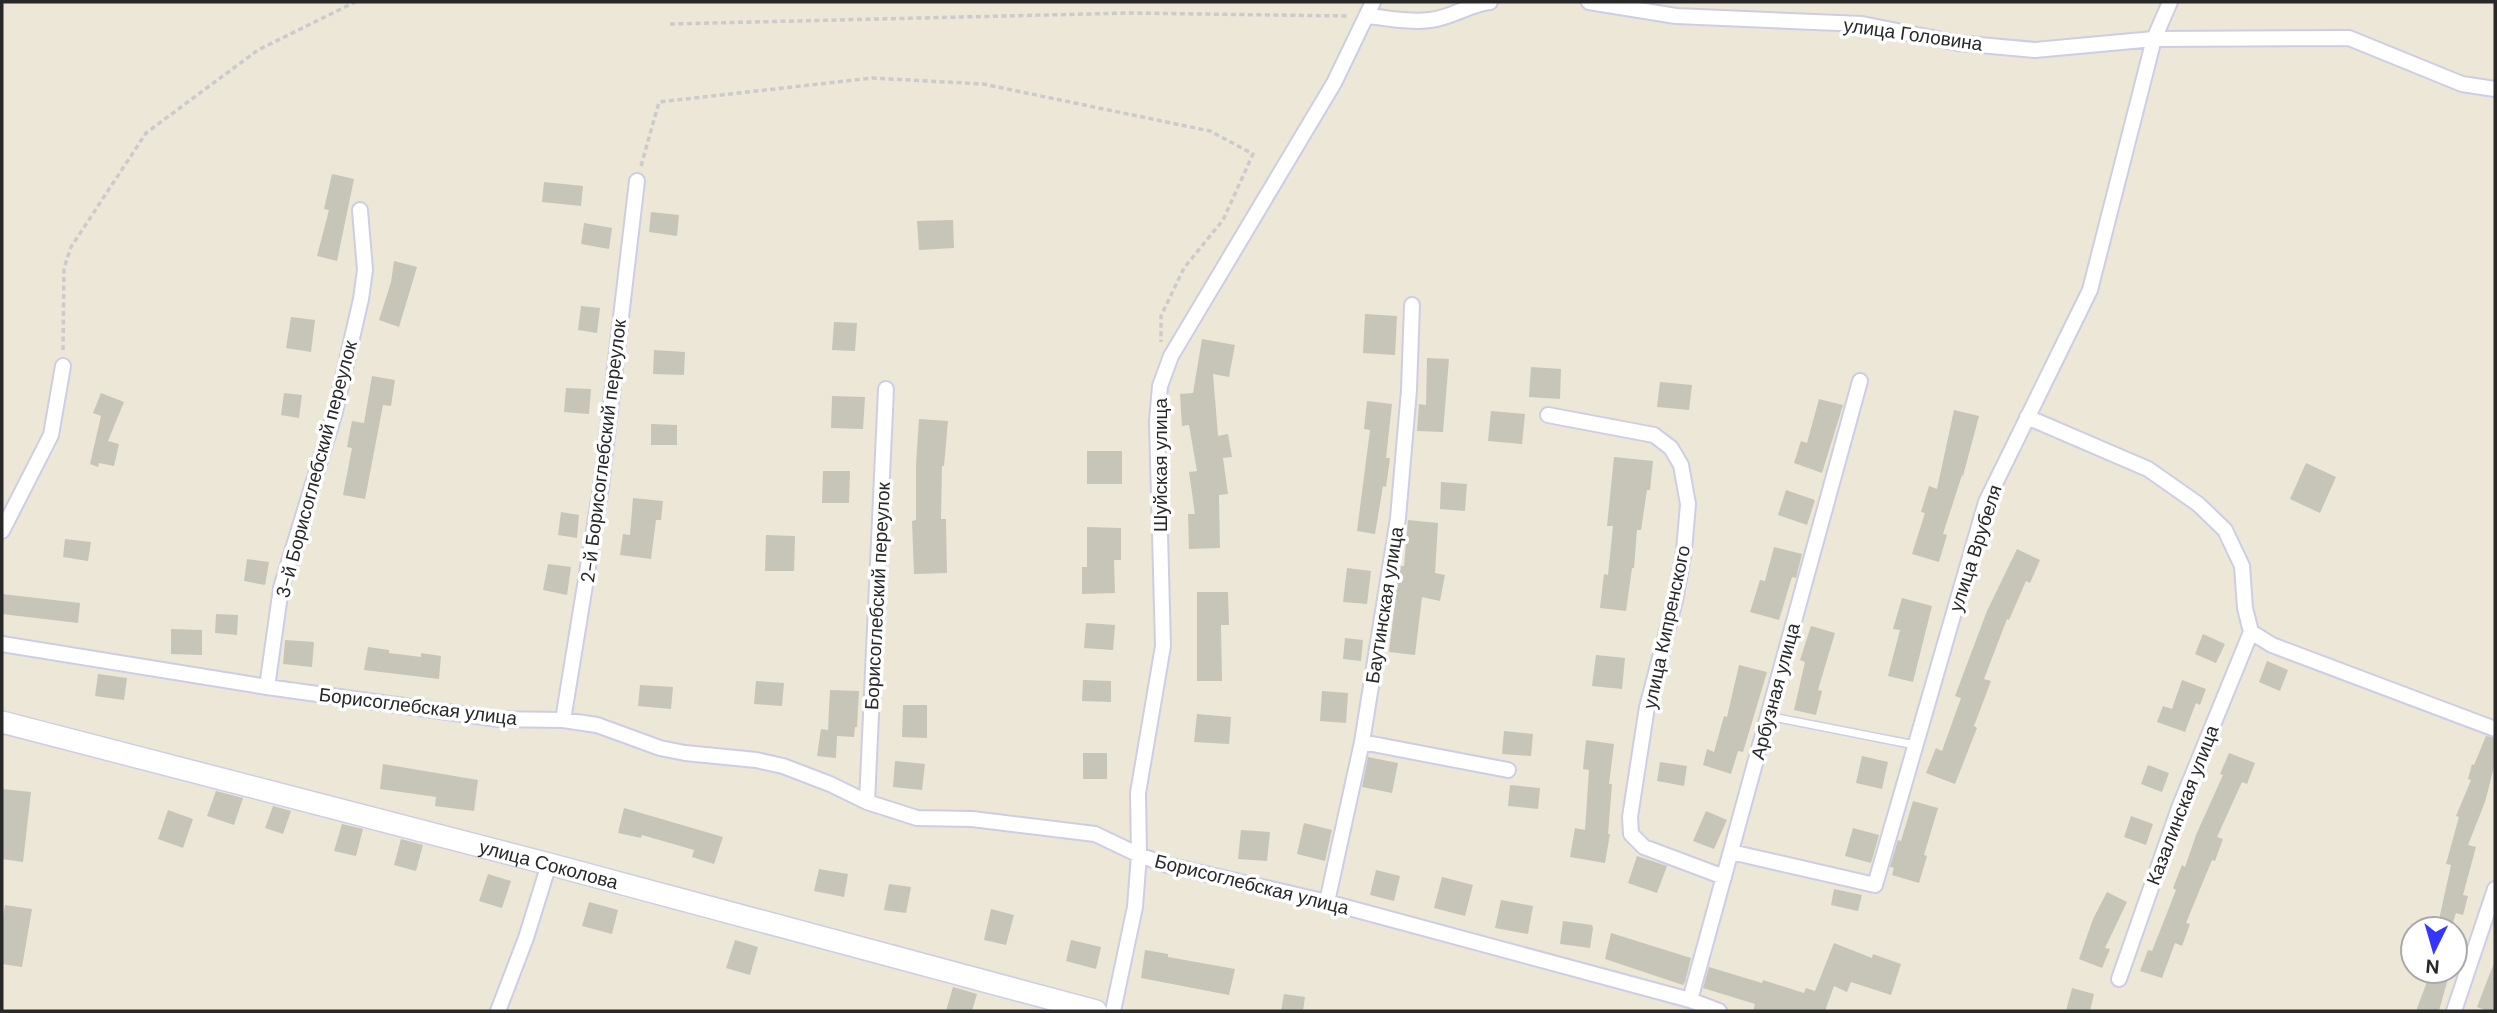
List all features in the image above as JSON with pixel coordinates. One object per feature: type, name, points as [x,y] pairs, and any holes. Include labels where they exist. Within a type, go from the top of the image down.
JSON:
[{"type":"main road","name":"улица Соколова","points":[[2,722],[549,864],[1096,1011]]},
{"type":"street","points":[[1371,9],[1409,20],[1431,20],[1452,15],[1479,3],[1490,2]]},
{"type":"street","name":"улица Головина","points":[[1589,2],[1676,16],[1862,24],[1958,43],[2035,50],[2154,39],[2349,38],[2462,84],[2495,89]]},
{"type":"street","name":"улица Врубеля","points":[[1731,852],[1875,885],[1986,502],[2090,290],[2154,39],[2170,2]]},
{"type":"street","name":"Шуйская улица","points":[[1113,1011],[1135,907],[1139,855],[1138,793],[1163,646],[1157,421],[1160,386],[1171,356],[1334,83],[1371,9]]},
{"type":"street","name":"2-й Борисоглебский переулок","points":[[563,720],[601,487],[636,181]]},
{"type":"street","name":"3-й Борисоглебский переулок","points":[[267,687],[281,588],[335,412],[361,299],[365,270],[360,210]]},
{"type":"street","name":"Баутинская улица","points":[[1327,902],[1362,742],[1398,518],[1406,429],[1412,305]]},
{"type":"street","points":[[2,531],[51,435],[63,366]]},
{"type":"street","name":"Арбузная улица","points":[[1690,1000],[1860,381]]},
{"type":"street","name":"Борисоглебский переулок","points":[[867,802],[886,390]]},
{"type":"street","name":"улица Кипренского","points":[[1548,415],[1654,435],[1671,448],[1681,465],[1688,504],[1684,551],[1675,601],[1647,707],[1630,817],[1631,834],[1644,847],[1724,877]]},
{"type":"street","points":[[2027,418],[2148,469],[2198,504],[2225,530],[2242,566],[2245,608],[2251,632],[2272,645],[2495,729]]},
{"type":"street","name":"Казалинская улица","points":[[2119,979],[2179,807],[2251,632]]},
{"type":"street","name":"Борисоглебская улица","points":[[2,644],[267,687],[498,719],[563,720],[597,725],[660,748],[783,766],[867,802],[917,818],[972,820],[1095,834],[1167,865],[1327,902],[1690,1000],[1719,1011]]},
{"type":"street","points":[[1362,742],[1508,770]]},
{"type":"street","points":[[498,1011],[526,938],[549,864]]},
{"type":"street","points":[[2454,1011],[2495,889]]},
{"type":"lane","points":[[1768,716],[1915,745]]},
{"type":"path","points":[[63,366],[64,268],[71,247],[146,133],[258,50],[355,2]]},
{"type":"path","points":[[670,24],[1371,9]]},
{"type":"path","points":[[636,181],[659,102],[872,78],[983,84],[1210,131],[1253,154],[1223,220],[1184,268],[1161,316],[1161,344]]},
{"type":"building","points":[[332,174],[354,179],[337,261],[317,256],[329,210],[324,209]]},
{"type":"building","points":[[544,182],[583,186],[581,206],[542,202]]},
{"type":"building","points":[[651,212],[679,215],[677,236],[649,232]]},
{"type":"building","points":[[953,220],[954,248],[919,250],[917,221]]},
{"type":"building","points":[[584,223],[612,228],[609,249],[581,244]]},
{"type":"building","points":[[394,261],[417,267],[399,327],[379,320],[391,282]]},
{"type":"building","points":[[581,306],[600,308],[597,333],[578,330]]},
{"type":"building","points":[[1365,314],[1397,316],[1395,355],[1363,353]]},
{"type":"building","points":[[291,317],[315,320],[311,352],[286,348]]},
{"type":"building","points":[[834,322],[857,323],[855,351],[832,350]]},
{"type":"building","points":[[1202,339],[1235,345],[1229,377],[1213,374],[1218,436],[1228,434],[1232,457],[1223,458],[1228,494],[1219,495],[1220,548],[1189,549],[1188,514],[1195,514],[1189,472],[1197,471],[1189,425],[1182,426],[1180,394],[1193,393]]},
{"type":"building","points":[[654,350],[685,352],[684,375],[653,374]]},
{"type":"building","points":[[1427,358],[1449,359],[1443,432],[1417,431],[1419,404],[1426,405]]},
{"type":"building","points":[[1531,367],[1561,369],[1560,399],[1529,397]]},
{"type":"building","points":[[372,376],[395,380],[391,406],[383,405],[365,499],[343,495],[352,448],[347,447],[352,421],[364,423]]},
{"type":"building","points":[[1660,382],[1692,385],[1689,410],[1657,407]]},
{"type":"building","points":[[566,388],[591,389],[589,414],[564,412]]},
{"type":"building","points":[[101,393],[124,402],[108,441],[119,444],[114,466],[99,463],[98,467],[90,464],[101,416],[93,413]]},
{"type":"building","points":[[284,393],[302,395],[299,418],[281,415]]},
{"type":"building","points":[[832,396],[865,397],[863,429],[831,428]]},
{"type":"building","points":[[1819,399],[1843,405],[1822,473],[1794,463],[1801,441],[1807,443]]},
{"type":"building","points":[[1367,401],[1392,404],[1386,458],[1390,458],[1375,534],[1357,531],[1370,430],[1364,429]]},
{"type":"building","points":[[1954,410],[1979,416],[1963,476],[1943,534],[1947,535],[1939,562],[1912,554],[1925,513],[1921,512],[1929,486],[1937,489]]},
{"type":"building","points":[[1491,411],[1525,414],[1522,444],[1488,441]]},
{"type":"building","points":[[919,419],[948,421],[942,466],[941,519],[946,519],[947,573],[914,574],[912,521],[916,520]]},
{"type":"building","points":[[651,424],[677,425],[677,445],[651,445]]},
{"type":"building","points":[[1087,451],[1122,451],[1122,484],[1087,484]]},
{"type":"building","points":[[1614,457],[1653,461],[1641,530],[1637,530],[1634,568],[1626,611],[1600,608],[1604,574],[1608,575],[1613,526],[1607,526]]},
{"type":"building","points":[[2306,463],[2336,477],[2320,513],[2290,499]]},
{"type":"building","points":[[823,471],[850,471],[849,503],[822,503]]},
{"type":"building","points":[[1441,482],[1467,484],[1465,511],[1440,509]]},
{"type":"building","points":[[1786,490],[1815,500],[1807,525],[1778,515]]},
{"type":"building","points":[[633,498],[663,501],[661,520],[656,520],[651,559],[620,555],[623,534],[630,535]]},
{"type":"building","points":[[561,512],[579,515],[577,538],[558,535]]},
{"type":"building","points":[[1408,520],[1438,523],[1435,573],[1445,575],[1440,601],[1422,597],[1415,655],[1389,652],[1398,577],[1401,566],[1404,566]]},
{"type":"building","points":[[1087,527],[1121,528],[1121,560],[1114,560],[1115,593],[1082,594],[1082,567],[1087,567]]},
{"type":"building","points":[[766,535],[795,536],[794,571],[765,571]]},
{"type":"building","points":[[65,539],[91,542],[88,561],[63,557]]},
{"type":"building","points":[[1774,547],[1802,554],[1796,578],[1792,577],[1779,620],[1750,612],[1760,580],[1765,581]]},
{"type":"building","points":[[2017,549],[2040,560],[2030,583],[2026,581],[2009,620],[2007,619],[1984,679],[1991,681],[1974,726],[1977,728],[1955,784],[1926,773],[1936,748],[1942,751],[1961,698],[1955,696],[1987,611]]},
{"type":"building","points":[[247,559],[269,562],[265,585],[244,581]]},
{"type":"building","points":[[548,564],[571,567],[567,595],[543,590]]},
{"type":"building","points":[[1347,568],[1371,571],[1367,604],[1343,602]]},
{"type":"building","points":[[1197,592],[1228,592],[1229,625],[1221,625],[1222,681],[1197,681]]},
{"type":"building","points":[[2,594],[80,603],[78,623],[2,614]]},
{"type":"building","points":[[1902,598],[1932,606],[1913,682],[1888,676],[1900,630],[1893,629]]},
{"type":"building","points":[[216,614],[238,615],[237,635],[215,633]]},
{"type":"building","points":[[1086,623],[1115,625],[1113,650],[1084,648]]},
{"type":"building","points":[[1811,626],[1835,633],[1818,690],[1822,691],[1816,715],[1794,710],[1805,662],[1800,660]]},
{"type":"building","points":[[171,629],[202,630],[202,655],[171,654]]},
{"type":"building","points":[[2203,634],[2225,644],[2216,663],[2195,654]]},
{"type":"building","points":[[1345,638],[1363,640],[1361,661],[1343,659]]},
{"type":"building","points":[[285,640],[314,642],[312,667],[283,664]]},
{"type":"building","points":[[368,647],[421,657],[421,653],[441,656],[439,679],[364,670]]},
{"type":"building","points":[[1596,655],[1625,658],[1622,689],[1592,686]]},
{"type":"building","points":[[2267,661],[2288,670],[2280,691],[2259,682]]},
{"type":"building","points":[[1739,665],[1767,672],[1743,752],[1738,751],[1731,774],[1703,765],[1707,749],[1714,752],[1724,716],[1727,717]]},
{"type":"building","points":[[98,674],[127,678],[124,700],[95,696]]},
{"type":"building","points":[[1083,680],[1111,681],[1111,702],[1082,701]]},
{"type":"building","points":[[2182,680],[2206,689],[2200,705],[2196,703],[2185,732],[2157,722],[2163,706],[2172,709]]},
{"type":"building","points":[[756,681],[784,683],[782,706],[754,704]]},
{"type":"building","points":[[640,685],[673,687],[671,709],[638,706]]},
{"type":"building","points":[[830,690],[859,691],[854,737],[837,736],[836,758],[817,756],[821,729],[828,730]]},
{"type":"building","points":[[1322,691],[1348,693],[1346,723],[1320,721]]},
{"type":"building","points":[[903,705],[927,705],[927,738],[902,737]]},
{"type":"building","points":[[1197,714],[1231,717],[1229,744],[1194,742]]},
{"type":"building","points":[[1504,731],[1533,734],[1531,756],[1502,754]]},
{"type":"building","points":[[2486,736],[2495,738],[2495,763],[2485,802],[2468,845],[2476,847],[2463,895],[2468,896],[2463,915],[2440,915],[2451,865],[2446,864],[2459,817],[2456,816],[2471,780],[2468,779],[2472,764],[2474,765]]},
{"type":"building","points":[[1586,740],[1614,744],[1609,784],[1612,784],[1610,834],[1605,863],[1570,857],[1575,828],[1585,830],[1589,770],[1583,769]]},
{"type":"building","points":[[1083,753],[1107,753],[1107,779],[1083,779]]},
{"type":"building","points":[[2229,753],[2255,763],[2247,784],[2242,782],[2217,837],[2223,839],[2186,923],[2190,924],[2182,946],[2175,943],[2162,978],[2140,971],[2148,950],[2152,951],[2176,890],[2173,888],[2182,865],[2185,867],[2223,775],[2220,774]]},
{"type":"building","points":[[1862,756],[1888,762],[1882,789],[1856,783]]},
{"type":"building","points":[[1368,757],[1398,763],[1392,793],[1362,787]]},
{"type":"building","points":[[895,761],[925,764],[922,790],[893,787]]},
{"type":"building","points":[[1660,762],[1687,766],[1684,786],[1657,781]]},
{"type":"building","points":[[383,764],[478,780],[474,811],[435,806],[436,797],[380,789]]},
{"type":"building","points":[[2148,765],[2169,773],[2162,792],[2141,784]]},
{"type":"building","points":[[1510,785],[1540,788],[1538,809],[1508,806]]},
{"type":"building","points":[[2,789],[31,792],[23,862],[2,859]]},
{"type":"building","points":[[216,791],[243,798],[234,825],[207,816]]},
{"type":"building","points":[[1913,801],[1938,808],[1919,883],[1892,875],[1894,868],[1890,867]]},
{"type":"building","points":[[273,806],[291,811],[283,834],[265,828]]},
{"type":"building","points":[[624,808],[723,837],[714,864],[692,857],[694,850],[642,835],[641,838],[618,833]]},
{"type":"building","points":[[168,810],[193,819],[183,848],[158,839]]},
{"type":"building","points":[[1706,811],[1727,820],[1714,849],[1693,841]]},
{"type":"building","points":[[2131,816],[2153,824],[2146,845],[2124,837]]},
{"type":"building","points":[[1304,823],[1332,830],[1325,861],[1297,854]]},
{"type":"building","points":[[342,824],[363,829],[356,856],[334,851]]},
{"type":"building","points":[[1853,828],[1879,835],[1871,863],[1845,856]]},
{"type":"building","points":[[1241,830],[1270,832],[1267,861],[1238,859]]},
{"type":"building","points":[[401,839],[423,845],[416,871],[394,865]]},
{"type":"building","points":[[1637,856],[1667,866],[1657,893],[1628,883]]},
{"type":"building","points":[[819,869],[848,874],[844,897],[814,891]]},
{"type":"building","points":[[1376,870],[1400,876],[1394,901],[1370,895]]},
{"type":"building","points":[[488,874],[511,881],[502,908],[479,901]]},
{"type":"building","points":[[1442,877],[1473,885],[1465,916],[1434,908]]},
{"type":"building","points":[[889,884],[911,887],[906,913],[884,910]]},
{"type":"building","points":[[1834,889],[1862,895],[1858,911],[1831,905]]},
{"type":"building","points":[[2107,892],[2127,902],[2105,948],[2110,949],[2102,968],[2079,959],[2093,919]]},
{"type":"building","points":[[1501,900],[1533,906],[1528,934],[1495,928]]},
{"type":"building","points":[[589,902],[618,910],[612,934],[582,926]]},
{"type":"building","points":[[5,905],[32,909],[22,967],[2,964]]},
{"type":"building","points":[[991,909],[1014,915],[1006,945],[984,940]]},
{"type":"building","points":[[1563,921],[1592,925],[1590,948],[1560,944]]},
{"type":"building","points":[[1611,933],[1691,958],[1683,985],[1605,959]]},
{"type":"building","points":[[735,940],[758,947],[750,975],[726,968]]},
{"type":"building","points":[[1071,940],[1101,947],[1096,969],[1066,961]]},
{"type":"building","points":[[1834,943],[1872,958],[1873,954],[1901,964],[1891,995],[1851,982],[1847,992],[1834,986],[1825,1011],[1753,1011],[1755,1004],[1703,988],[1709,967],[1804,993],[1806,988],[1815,991]]},
{"type":"building","points":[[1145,950],[1235,969],[1229,995],[1141,978]]},
{"type":"building","points":[[2494,963],[2495,1011],[2488,1011],[2477,1007]]},
{"type":"building","points":[[2426,985],[2446,985],[2439,1011],[2416,1011]]},
{"type":"building","points":[[953,987],[977,994],[972,1011],[946,1011]]},
{"type":"building","points":[[2072,988],[2094,994],[2090,1011],[2066,1011]]},
{"type":"building","points":[[1284,994],[1305,997],[1303,1011],[1281,1011]]}]
